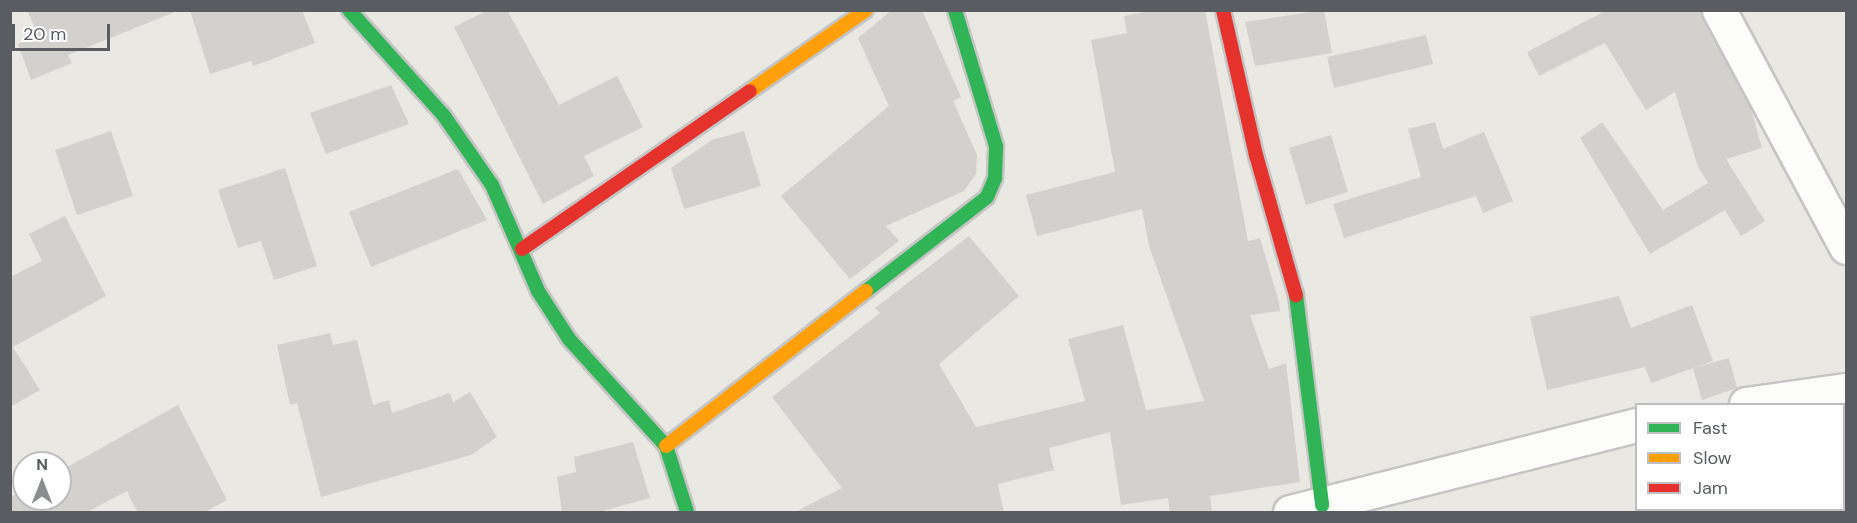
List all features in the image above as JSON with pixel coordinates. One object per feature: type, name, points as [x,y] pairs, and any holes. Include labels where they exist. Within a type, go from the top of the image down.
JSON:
[{"type":"street","points":[[349,10],[444,116],[492,185],[522,249],[538,291],[569,339],[666,446],[687,513]]},
{"type":"street","points":[[522,249],[866,10]]},
{"type":"street","points":[[666,446],[987,197],[994,178],[996,146],[954,10]]},
{"type":"street","points":[[1223,10],[1256,155],[1297,298],[1322,505]]},
{"type":"street","points":[[1719,10],[1846,247]]},
{"type":"street","points":[[1759,403],[1846,390]]},
{"type":"street","points":[[1290,513],[1635,425]]},
{"type":"building","points":[[27,10],[175,10],[175,12],[68,55],[72,63],[31,80],[18,44],[38,35]]},
{"type":"building","points":[[190,10],[302,10],[315,43],[253,66],[251,61],[210,74]]},
{"type":"building","points":[[488,10],[507,10],[559,105],[617,76],[643,127],[584,156],[594,176],[543,204],[454,27]]},
{"type":"building","points":[[892,10],[922,10],[961,97],[953,101],[977,155],[976,174],[964,191],[886,226],[899,241],[850,279],[781,196],[889,106],[858,38]]},
{"type":"building","points":[[1154,10],[1205,10],[1248,241],[1260,238],[1279,302],[1280,311],[1250,315],[1269,369],[1286,363],[1300,482],[1210,496],[1212,513],[1170,513],[1168,498],[1121,505],[1110,432],[1049,448],[1054,470],[998,484],[1004,513],[793,513],[842,488],[772,397],[880,313],[875,308],[969,236],[1019,296],[939,364],[976,427],[1085,401],[1068,339],[1123,325],[1146,410],[1204,401],[1149,246],[1142,209],[1037,236],[1026,195],[1115,172],[1091,40],[1127,33],[1124,16]]},
{"type":"building","points":[[1324,10],[1332,53],[1255,66],[1245,22]]},
{"type":"building","points":[[1607,10],[1700,10],[1751,109],[1762,148],[1726,159],[1765,221],[1741,236],[1725,210],[1650,254],[1580,138],[1602,122],[1663,210],[1708,183],[1698,167],[1675,92],[1646,110],[1605,43],[1539,76],[1527,52]]},
{"type":"building","points":[[1426,35],[1433,64],[1334,88],[1327,57]]},
{"type":"building","points":[[391,85],[409,124],[326,154],[310,113]]},
{"type":"building","points":[[1435,122],[1443,149],[1484,132],[1513,201],[1483,213],[1476,196],[1344,238],[1333,204],[1421,177],[1408,129]]},
{"type":"building","points":[[111,131],[133,196],[77,215],[55,150]]},
{"type":"building","points":[[744,131],[761,186],[684,209],[671,168],[712,140]]},
{"type":"building","points":[[1331,135],[1348,192],[1306,205],[1289,148]]},
{"type":"building","points":[[285,168],[317,266],[274,280],[261,241],[238,248],[218,190]]},
{"type":"building","points":[[458,169],[487,220],[371,267],[349,212]]},
{"type":"building","points":[[65,216],[106,296],[13,347],[40,390],[10,407],[10,277],[42,261],[29,234]]},
{"type":"building","points":[[1619,296],[1631,328],[1692,305],[1713,361],[1651,383],[1645,367],[1547,390],[1530,317]]},
{"type":"building","points":[[330,333],[333,345],[357,340],[373,405],[389,400],[392,413],[450,393],[453,402],[470,392],[497,437],[471,455],[321,497],[297,403],[290,405],[277,345]]},
{"type":"building","points":[[1729,358],[1737,388],[1702,400],[1693,368]]},
{"type":"building","points":[[178,405],[227,500],[203,513],[138,513],[127,491],[85,513],[10,513],[10,497],[12,496],[12,511],[72,511],[72,464]]},
{"type":"building","points":[[633,442],[650,498],[595,513],[562,513],[557,477],[576,472],[574,457]]},
{"type":"traffic: fast","points":[[349,10],[444,116],[492,185],[538,291],[569,339],[666,446],[687,512]]},
{"type":"traffic: fast","points":[[866,291],[987,197],[995,178],[996,146],[955,10]]},
{"type":"traffic: fast","points":[[1296,295],[1322,505]]},
{"type":"traffic: slow","points":[[750,91],[866,10]]},
{"type":"traffic: slow","points":[[666,446],[866,291]]},
{"type":"traffic: jam","points":[[1223,10],[1256,155],[1296,295]]},
{"type":"traffic: jam","points":[[522,249],[750,91]]}]
